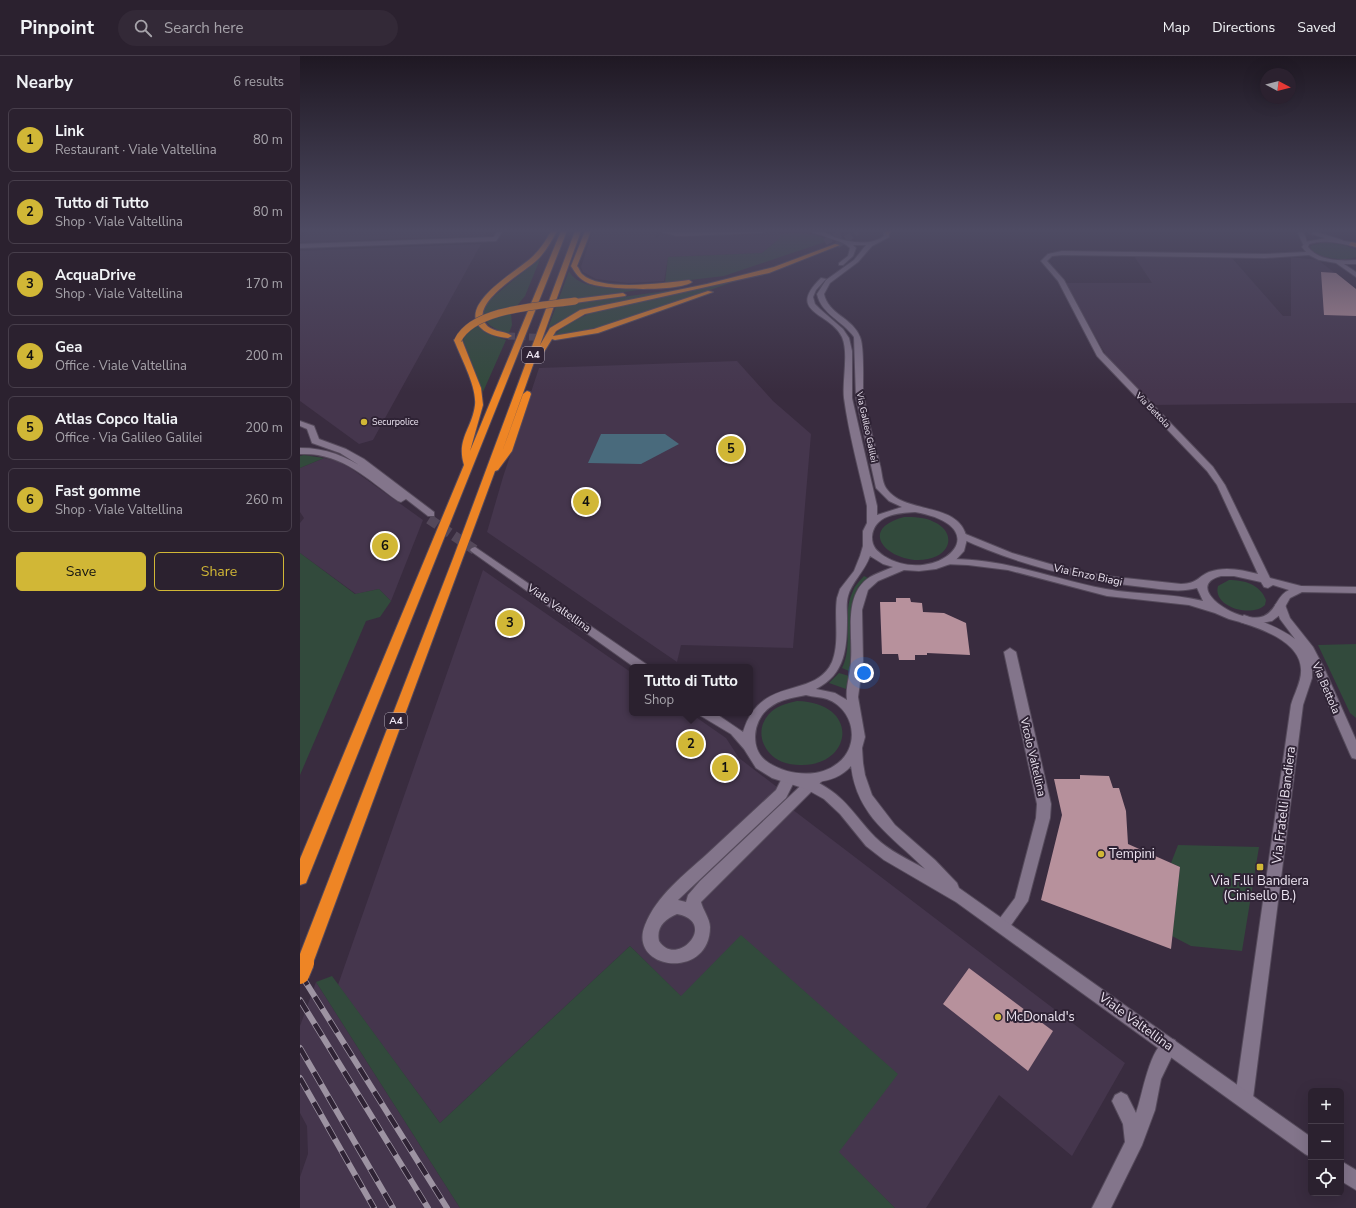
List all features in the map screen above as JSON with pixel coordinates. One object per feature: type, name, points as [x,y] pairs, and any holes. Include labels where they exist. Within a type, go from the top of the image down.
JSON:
[{"type":"highway","points":[[503,285],[489,296],[479,309],[479,321],[483,326],[492,332],[508,336]]},
{"type":"highway","name":"A4","points":[[300,878],[542,285]]},
{"type":"highway","name":"A4","points":[[302,969],[558,285]]},
{"type":"highway","points":[[608,285],[624,287],[661,285]]},
{"type":"highway","points":[[468,466],[465,450],[479,405],[477,388],[458,340],[461,332],[466,327],[488,316],[504,312],[674,288],[688,285]]},
{"type":"highway","points":[[487,478],[508,451],[543,345],[553,330],[574,316],[592,309],[712,285]]},
{"type":"highway","points":[[555,338],[595,330],[625,321],[729,285]]},
{"type":"street","name":"Via Galileo Galilei","points":[[816,285],[811,292],[810,298],[815,308],[840,330],[846,339],[848,398],[872,506],[872,523]]},
{"type":"street","name":"Via Galileo Galilei","points":[[825,285],[820,293],[820,298],[829,311],[851,329],[856,337],[860,398],[881,488],[887,496],[899,504],[915,509]]},
{"type":"street","name":"Via Bettola","points":[[1064,285],[1100,354],[1210,469],[1220,485],[1254,553],[1266,583]]},
{"type":"street","points":[[300,423],[311,428],[316,441],[343,451],[362,461],[430,516],[338,456],[318,450],[300,449]]},
{"type":"street","points":[[300,449],[313,435]]},
{"type":"street","points":[[915,509],[928,511],[951,521],[963,536],[962,546],[957,555],[948,562],[926,568],[902,567],[887,562],[876,555],[868,546],[866,536],[872,523],[888,513],[915,509]]},
{"type":"street","name":"Via Enzo Biagi","points":[[963,536],[992,549],[1017,557],[1090,576],[1126,582],[1177,587],[1196,585],[1205,580]]},
{"type":"street","points":[[797,692],[808,688],[825,678],[838,663],[841,647],[842,606],[844,592],[858,572],[868,546]]},
{"type":"street","name":"Viale Valtellina","points":[[475,550],[638,664]]},
{"type":"street","points":[[1254,553],[1253,563],[1249,569],[1215,574],[1205,580],[1203,589],[1206,597],[1213,606],[1224,613],[1244,619],[1256,620],[1269,618],[1278,611],[1287,594],[1302,589]]},
{"type":"street","name":"Via Enzo Biagi","points":[[948,562],[968,560],[988,562],[1094,590],[1189,602],[1207,606],[1224,613]]},
{"type":"street","points":[[697,914],[693,900],[704,886],[815,781],[833,773],[845,765],[854,753],[859,742],[860,730],[853,707],[852,697],[857,661],[857,610],[860,595],[864,588],[874,579],[902,567]]},
{"type":"street","points":[[1235,572],[1254,577],[1266,583],[1302,589],[1356,590]]},
{"type":"street","points":[[1266,583],[1278,596],[1280,605]]},
{"type":"street","name":"Via Bettola","points":[[1280,605],[1284,618],[1302,639],[1312,655],[1356,754]]},
{"type":"street","name":"Via Fratelli Bandiera","points":[[1244,619],[1268,628],[1291,643],[1302,655],[1307,667],[1297,705],[1244,1098]]},
{"type":"street","name":"Vicolo Valtellina","points":[[1002,926],[1021,901],[1043,818],[1044,804],[1010,652]]},
{"type":"street","points":[[753,705],[771,700],[784,694],[816,692],[834,698],[848,708],[857,720]]},
{"type":"street","points":[[749,747],[748,732],[751,721],[760,708],[771,700]]},
{"type":"street","points":[[654,922],[660,915],[676,908],[691,910],[702,920],[703,928],[699,943],[686,955],[668,957],[659,953],[654,948],[650,940],[654,922],[669,899],[780,794],[789,778],[774,773],[762,766],[754,757],[749,747],[735,731],[710,716]]},
{"type":"street","name":"Viale Valtellina","points":[[859,742],[857,770],[862,788],[874,809],[885,824],[922,857],[961,898]]},
{"type":"street","name":"Viale Valtellina","points":[[789,778],[815,781],[824,792],[840,804],[868,838],[889,856],[961,898],[1002,926],[1244,1098],[1308,1146]]},
{"type":"street","points":[[1101,1208],[1133,1144],[1146,1110],[1153,1077],[1169,1046]]},
{"type":"street","points":[[1121,1101],[1132,1123],[1133,1144]]},
{"type":"street","points":[[1344,1172],[1356,1181]]},
{"type":"shaded area","points":[[300,285],[459,285],[373,440],[359,444],[300,401]]},
{"type":"shaded area","points":[[1066,285],[1255,285],[1283,316],[1291,316],[1291,285],[1350,285],[1356,289],[1356,403],[1152,405],[1107,357]]},
{"type":"shaded area","points":[[737,361],[773,401],[811,434],[793,648],[681,645],[677,662],[487,532],[503,477],[539,368]]},
{"type":"shaded area","points":[[324,458],[342,462],[423,520],[391,601],[379,589],[356,594],[300,553],[300,523],[304,518],[300,512],[300,468]]},
{"type":"shaded area","points":[[483,570],[629,671],[629,716],[694,716],[726,738],[739,758],[786,794],[784,803],[1125,1063],[1072,1156],[999,1095],[926,1208],[895,1208],[630,946],[440,1123],[338,985]]},
{"type":"shaded area","points":[[316,982],[460,1208],[300,1208],[300,1177],[308,1154],[307,1126],[300,1113],[300,1026]]},
{"type":"green space","points":[[508,285],[530,285],[525,296],[511,313],[512,325],[509,333],[497,329],[485,319],[484,314],[487,302]]},
{"type":"green space","points":[[564,285],[589,285],[604,288],[622,289],[677,285],[572,299],[571,304],[695,287],[588,308],[571,315],[548,328]]},
{"type":"green space","points":[[717,285],[725,285],[625,320],[554,335],[569,323],[595,311]]},
{"type":"green space","points":[[475,324],[486,333],[506,340],[483,392],[463,340],[465,334]]},
{"type":"green space","points":[[304,455],[324,458],[300,468],[300,456]]},
{"type":"green space","points":[[904,517],[923,518],[940,525],[947,533],[948,543],[946,548],[937,556],[923,560],[909,559],[896,555],[886,548],[881,540],[881,532],[888,524]]},
{"type":"green space","points":[[300,553],[355,594],[379,589],[391,601],[380,617],[366,621],[300,775]]},
{"type":"green space","points":[[864,576],[868,578],[858,587],[853,599],[849,671],[842,668],[847,649],[848,610],[854,589]]},
{"type":"green space","points":[[1229,580],[1246,582],[1256,587],[1260,590],[1266,600],[1265,605],[1259,609],[1243,610],[1227,605],[1221,600],[1218,593],[1218,586]]},
{"type":"green space","points":[[1356,644],[1356,718],[1350,713],[1318,645]]},
{"type":"green space","points":[[839,673],[849,676],[846,689],[829,683]]},
{"type":"green space","points":[[797,701],[818,704],[832,712],[840,723],[842,734],[839,746],[831,756],[817,763],[800,765],[790,764],[778,760],[770,753],[763,742],[762,729],[763,723],[767,717],[778,707]]},
{"type":"green space","points":[[1178,845],[1259,847],[1242,951],[1191,946],[1172,936],[1180,867],[1171,863]]},
{"type":"green space","points":[[741,935],[898,1074],[839,1152],[895,1208],[460,1208],[316,982],[332,976],[440,1123],[630,946],[681,996]]},
{"type":"water","points":[[601,434],[665,434],[679,444],[641,464],[588,463]]},
{"type":"building","points":[[1322,285],[1351,285],[1356,289],[1356,316],[1324,315]]},
{"type":"building","points":[[896,598],[910,598],[911,602],[922,603],[923,612],[944,613],[966,623],[970,655],[927,653],[927,655],[915,655],[915,660],[899,660],[898,654],[882,654],[880,602],[896,602]]},
{"type":"building","name":"Tempini","points":[[1080,775],[1109,776],[1113,788],[1119,788],[1126,811],[1128,844],[1180,867],[1171,949],[1041,900],[1062,815],[1054,779],[1080,779]]},
{"type":"building","name":"McDonald's","points":[[969,968],[1053,1031],[1028,1071],[943,1004]]},
{"type":"tunnel","points":[[508,336],[551,338]]},
{"type":"tunnel","points":[[429,519],[475,550]]},
{"type":"railway","points":[[300,973],[447,1208]]},
{"type":"railway","points":[[300,1000],[428,1208]]},
{"type":"railway","points":[[300,1048],[393,1208]]},
{"type":"railway","points":[[300,1078],[374,1208]]},
{"type":"place","name":"Securpolice","points":[[364,422]]},
{"type":"place","name":"Atlas Copco Italia","points":[[731,449]]},
{"type":"place","name":"Gea","points":[[586,502]]},
{"type":"place","name":"Fast gomme","points":[[385,546]]},
{"type":"place","name":"AcquaDrive","points":[[510,623]]},
{"type":"place","name":"Tutto di Tutto","points":[[691,744]]},
{"type":"place","name":"Link","points":[[725,768]]},
{"type":"place","name":"Tempini","points":[[1101,854]]},
{"type":"place","name":"Via F.lli Bandiera (Cinisello B.)","points":[[1260,867]]},
{"type":"place","name":"McDonald's","points":[[998,1017]]}]
